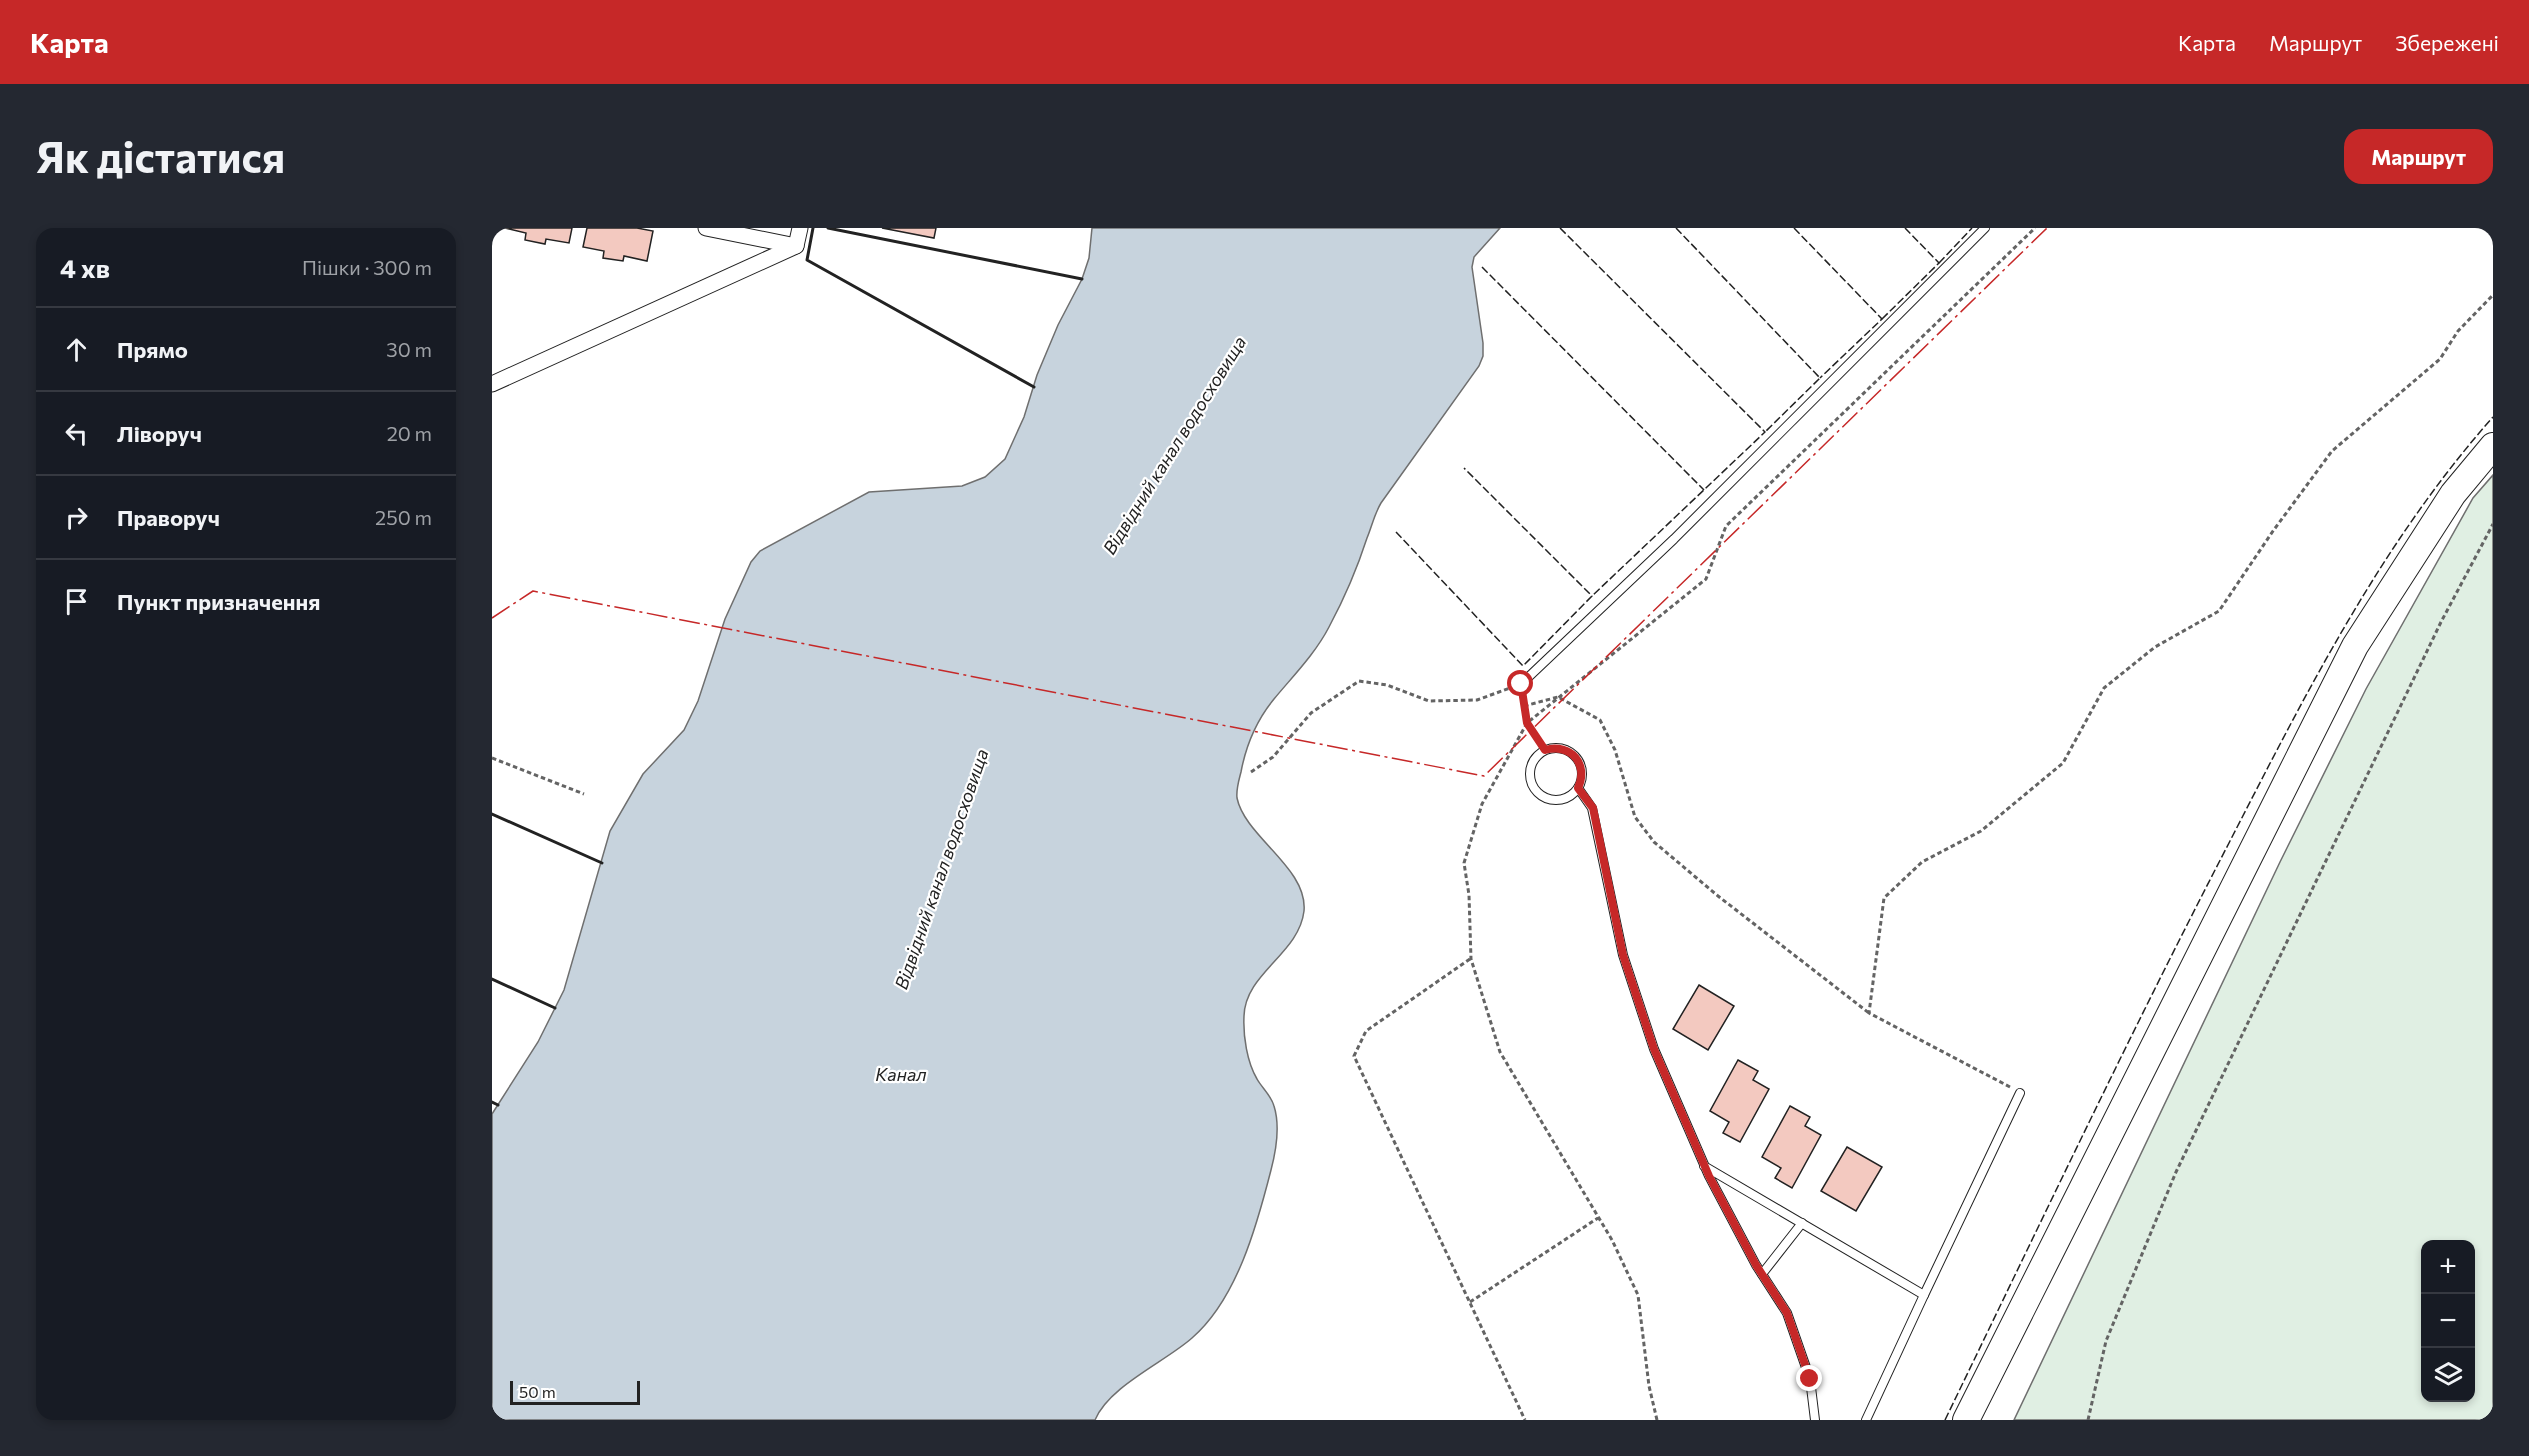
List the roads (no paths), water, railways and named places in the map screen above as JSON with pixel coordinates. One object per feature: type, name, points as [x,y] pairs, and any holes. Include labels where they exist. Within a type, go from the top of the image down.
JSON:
[{"type":"main road","points":[[1966,1420],[2355,646],[2453,494],[2493,446]]},
{"type":"street","points":[[706,228],[796,246]]},
{"type":"street","points":[[796,246],[800,228]]},
{"type":"street","points":[[492,384],[796,246]]},
{"type":"lane","points":[[1521,684],[1674,539],[1985,228]]},
{"type":"lane","points":[[1562,748],[1576,757],[1582,772],[1578,788],[1564,799],[1556,800],[1539,794],[1533,788],[1530,779],[1532,762],[1545,750],[1562,748]]},
{"type":"lane","points":[[1578,788],[1593,808],[1623,955],[1654,1049],[1704,1166],[1762,1274],[1787,1313],[1810,1379],[1815,1420]]},
{"type":"lane","points":[[1866,1420],[2020,1093]]},
{"type":"lane","points":[[1704,1166],[1924,1295]]},
{"type":"lane","points":[[1762,1274],[1802,1224]]},
{"type":"water","name":"Канал","points":[[1092,228],[1500,228],[1474,257],[1472,267],[1483,343],[1483,356],[1479,366],[1381,503],[1350,584],[1329,627],[1310,656],[1262,716],[1243,762],[1237,795],[1242,812],[1296,881],[1303,895],[1304,911],[1293,940],[1253,988],[1244,1016],[1246,1049],[1254,1072],[1274,1106],[1277,1138],[1273,1163],[1252,1237],[1233,1282],[1208,1322],[1192,1338],[1125,1385],[1112,1396],[1095,1420],[492,1420],[492,1114],[538,1042],[564,990],[610,831],[643,774],[684,730],[698,701],[725,619],[751,562],[760,551],[869,492],[962,486],[985,477],[1005,459],[1024,417],[1037,375],[1058,325],[1082,279],[1089,258]]},
{"type":"water label","name":"Відвідний канал водосховища","points":[[1174,445]]},
{"type":"water label","name":"Відвідний канал водосховища","points":[[941,869]]}]
